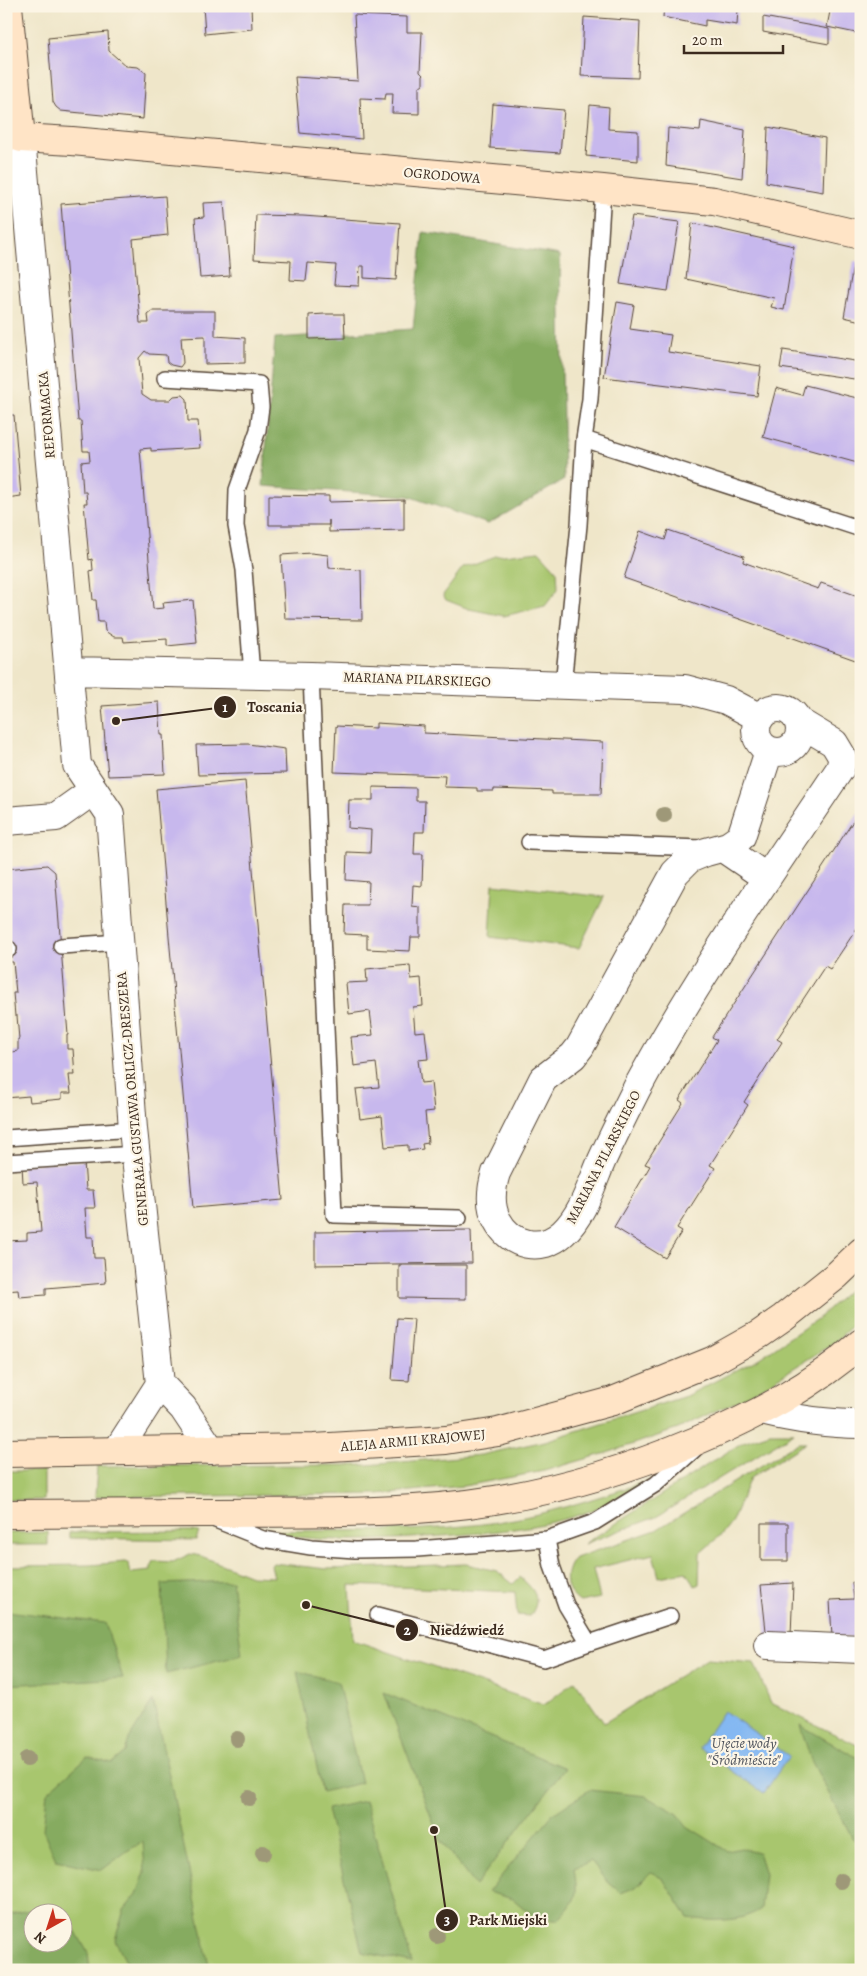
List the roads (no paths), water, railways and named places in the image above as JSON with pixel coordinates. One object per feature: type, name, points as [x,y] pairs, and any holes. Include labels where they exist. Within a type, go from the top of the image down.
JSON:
[{"type":"main road","name":"REFORMACKA","points":[[8,6],[20,138]]},
{"type":"main road","name":"OGRODOWA","points":[[20,138],[72,141],[603,189],[714,201],[861,235]]},
{"type":"main road","name":"ALEJA ARMII KRAJOWEJ","points":[[6,1453],[314,1448],[446,1440],[498,1432],[604,1404],[648,1389],[712,1361],[760,1334],[808,1300],[861,1252]]},
{"type":"main road","points":[[6,1514],[377,1511],[469,1504],[570,1485],[638,1463],[711,1435],[761,1411],[812,1380],[861,1343]]},
{"type":"street","name":"REFORMACKA","points":[[20,138],[77,765],[110,814]]},
{"type":"street","name":"MARIANA PILARSKIEGO","points":[[69,671],[310,676],[686,689],[726,700],[760,718],[768,710],[783,708],[795,716],[799,722],[834,743],[843,758],[840,769],[702,976],[637,1089],[606,1151],[584,1202],[563,1233],[544,1245],[534,1246],[514,1239],[494,1216],[492,1186],[496,1173],[538,1087],[549,1073],[573,1056],[580,1047],[675,873],[689,860],[736,842],[744,831],[770,751]]},
{"type":"street","points":[[760,718],[756,727],[756,734],[763,747],[770,751],[784,752],[797,744],[801,729],[799,722]]},
{"type":"street","points":[[6,821],[56,817],[94,790]]},
{"type":"street","name":"GENERAŁA GUSTAWA ORLICZ-DRESZERA","points":[[110,814],[134,1141],[160,1384]]},
{"type":"street","points":[[723,848],[767,878]]},
{"type":"street","points":[[117,1451],[160,1384],[183,1408],[211,1450]]},
{"type":"street","points":[[761,1411],[795,1419],[840,1424],[861,1424]]},
{"type":"street","points":[[768,1645],[861,1649]]},
{"type":"lane","points":[[563,684],[579,525],[584,439],[590,399],[603,189]]},
{"type":"lane","points":[[165,378],[258,384],[261,407],[258,430],[242,472],[236,499],[236,526],[244,570],[252,675]]},
{"type":"lane","points":[[584,439],[861,529]]},
{"type":"lane","points":[[310,676],[334,1215],[459,1218]]},
{"type":"lane","points":[[529,842],[723,848]]},
{"type":"lane","points":[[61,946],[120,942]]},
{"type":"lane","points":[[6,1138],[134,1141]]},
{"type":"lane","points":[[6,1162],[134,1141]]},
{"type":"lane","points":[[199,1513],[263,1540],[311,1547],[355,1550],[417,1549],[547,1539],[596,1522],[648,1488],[711,1435]]},
{"type":"lane","points":[[547,1539],[552,1566],[566,1605],[589,1643]]},
{"type":"lane","points":[[378,1614],[544,1659],[670,1616]]},
{"type":"water","name":"Ujęcie wody \"Śródmieście\"","points":[[724,1711],[789,1756],[764,1793],[699,1748]]},
{"type":"place","name":"Toscania","points":[[116,721]]},
{"type":"place","name":"Niedźwiedź","points":[[306,1605]]},
{"type":"place","name":"Park Miejski","points":[[434,1830]]}]
